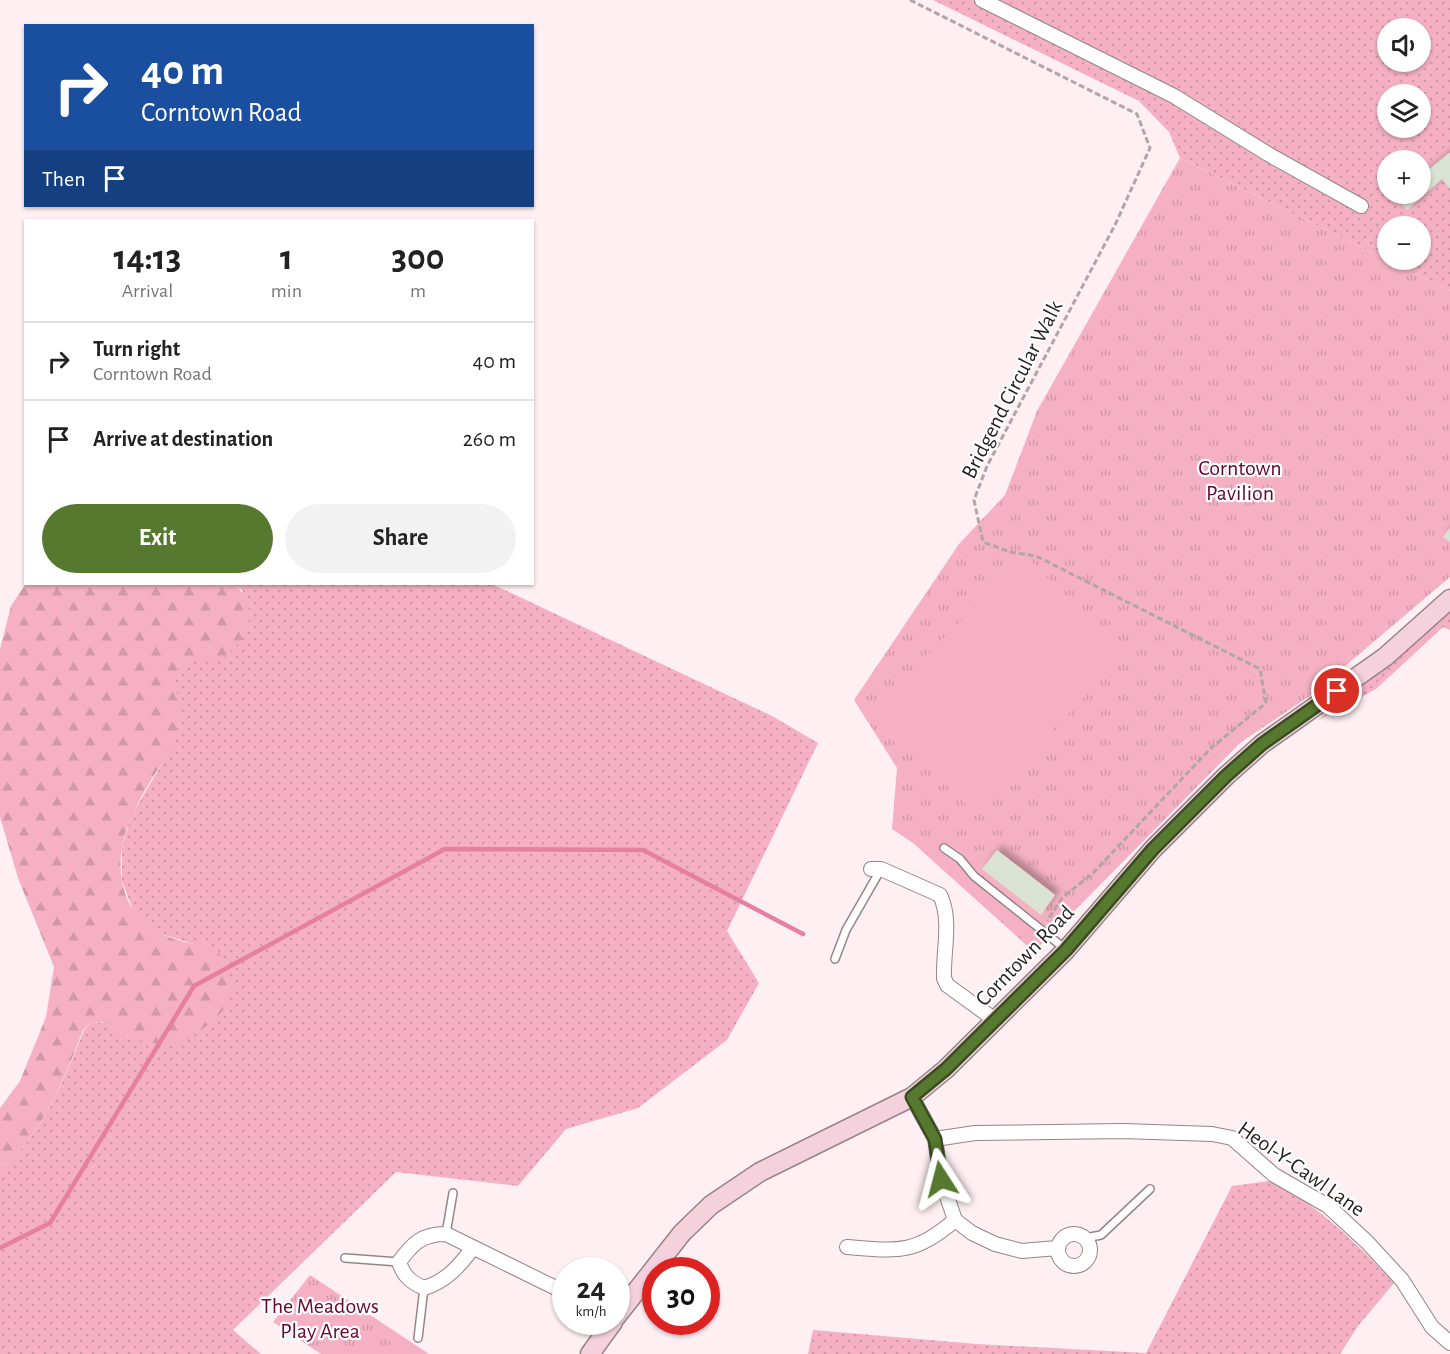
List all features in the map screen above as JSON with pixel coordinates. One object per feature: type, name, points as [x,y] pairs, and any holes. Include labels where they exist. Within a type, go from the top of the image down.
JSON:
[{"type":"main road","name":"Corntown Road","points":[[630,1298],[682,1233],[711,1204],[760,1172],[912,1097],[946,1069],[1066,950],[1153,849],[1235,768],[1262,744],[1385,657],[1450,599]]},
{"type":"main road","name":"Corntown Road","points":[[590,1354],[603,1335]]},
{"type":"street","points":[[982,0],[1174,96],[1361,206]]},
{"type":"street","points":[[876,869],[940,895],[945,905],[947,922],[944,978],[947,985],[995,1020]]},
{"type":"street","points":[[912,1097],[935,1139],[941,1179],[955,1220],[972,1233],[995,1244],[1022,1251],[1057,1248],[1067,1235],[1078,1234],[1085,1238],[1090,1254],[1078,1266],[1066,1264],[1060,1259],[1057,1248]]},
{"type":"street","name":"Heol-Y-Cawl Lane","points":[[935,1139],[975,1133],[1123,1131],[1212,1134],[1232,1138],[1274,1175],[1328,1206],[1367,1242],[1402,1281],[1432,1327],[1450,1343]]},
{"type":"street","points":[[847,1246],[892,1250],[914,1247],[936,1237],[955,1220]]},
{"type":"street","points":[[473,1248],[460,1265],[440,1283],[424,1288],[411,1282],[403,1273],[399,1262],[413,1243],[429,1234],[446,1234],[552,1286]]},
{"type":"lane","points":[[944,848],[960,859],[974,876],[1066,950]]},
{"type":"lane","points":[[835,959],[846,930],[876,869]]},
{"type":"lane","points":[[1085,1238],[1101,1235],[1150,1189]]},
{"type":"lane","points":[[446,1234],[453,1193]]},
{"type":"lane","points":[[345,1258],[399,1262]]},
{"type":"lane","points":[[418,1338],[424,1288]]},
{"type":"path","name":"Bridgend Circular Walk","points":[[910,0],[1137,114],[1150,148],[1115,225],[987,466],[974,500],[983,542],[1010,552],[1036,556],[1260,669],[1266,704],[1211,748],[1093,873],[1062,898],[1041,930]]},
{"type":"green space","points":[[933,0],[1450,0],[1450,291],[1407,270],[1431,270],[1431,216],[1377,216],[1377,255],[1180,158],[1169,132],[1139,101]]},
{"type":"green space","name":"Corntown Pavilion","points":[[1180,158],[1377,255],[1377,270],[1407,270],[1450,291],[1450,577],[1311,695],[1240,743],[1034,952],[913,843],[892,829],[897,768],[854,700],[959,544],[1005,495],[1037,411]]},
{"type":"green space","points":[[1026,556],[1126,655],[973,811],[872,710]]},
{"type":"green space","points":[[25,585],[235,585],[246,600],[249,616],[245,634],[225,657],[211,661],[189,662],[177,667],[175,680],[179,716],[172,748],[134,811],[121,853],[125,894],[138,916],[169,937],[209,945],[219,953],[231,980],[231,993],[227,1004],[211,1023],[176,1047],[127,1038],[106,1023],[92,1022],[83,1030],[68,1068],[40,1124],[15,1156],[0,1170],[0,1108],[20,1081],[46,1017],[54,967],[18,878],[0,817],[0,649],[11,606]]},
{"type":"green space","points":[[235,585],[494,585],[772,716],[818,743],[727,931],[759,983],[727,1040],[638,1108],[566,1129],[518,1186],[396,1172],[233,1330],[261,1354],[0,1354],[0,1170],[15,1156],[40,1124],[60,1087],[84,1030],[92,1022],[106,1023],[127,1038],[210,945],[194,944],[157,933],[135,916],[122,881],[122,848],[131,816],[171,749],[179,711],[173,683],[177,667],[190,660],[205,661],[243,591]]},
{"type":"green space","points":[[1450,609],[1450,630],[1443,627],[1376,689],[1317,721]]},
{"type":"green space","points":[[1269,1181],[1319,1212],[1352,1240],[1394,1283],[1358,1326],[1340,1354],[808,1354],[813,1330],[977,1344],[1146,1353],[1232,1186]]},
{"type":"green space","name":"The Meadows Play Area","points":[[310,1275],[429,1354],[321,1354],[273,1322]]},
{"type":"building","points":[[1450,152],[1450,189],[1442,179],[1431,189],[1431,168]]},
{"type":"building","points":[[1402,204],[1414,204],[1407,210]]},
{"type":"building","points":[[1450,528],[1450,542],[1443,537]]},
{"type":"building","points":[[997,850],[1055,895],[1041,915],[982,869]]},
{"type":"waterway","points":[[0,1248],[50,1223],[194,986],[445,849],[643,850],[803,934]]},
{"type":"route","points":[[941,1179],[935,1139],[912,1097],[946,1069],[1066,950],[1153,849],[1226,776],[1262,744],[1337,691]]}]
